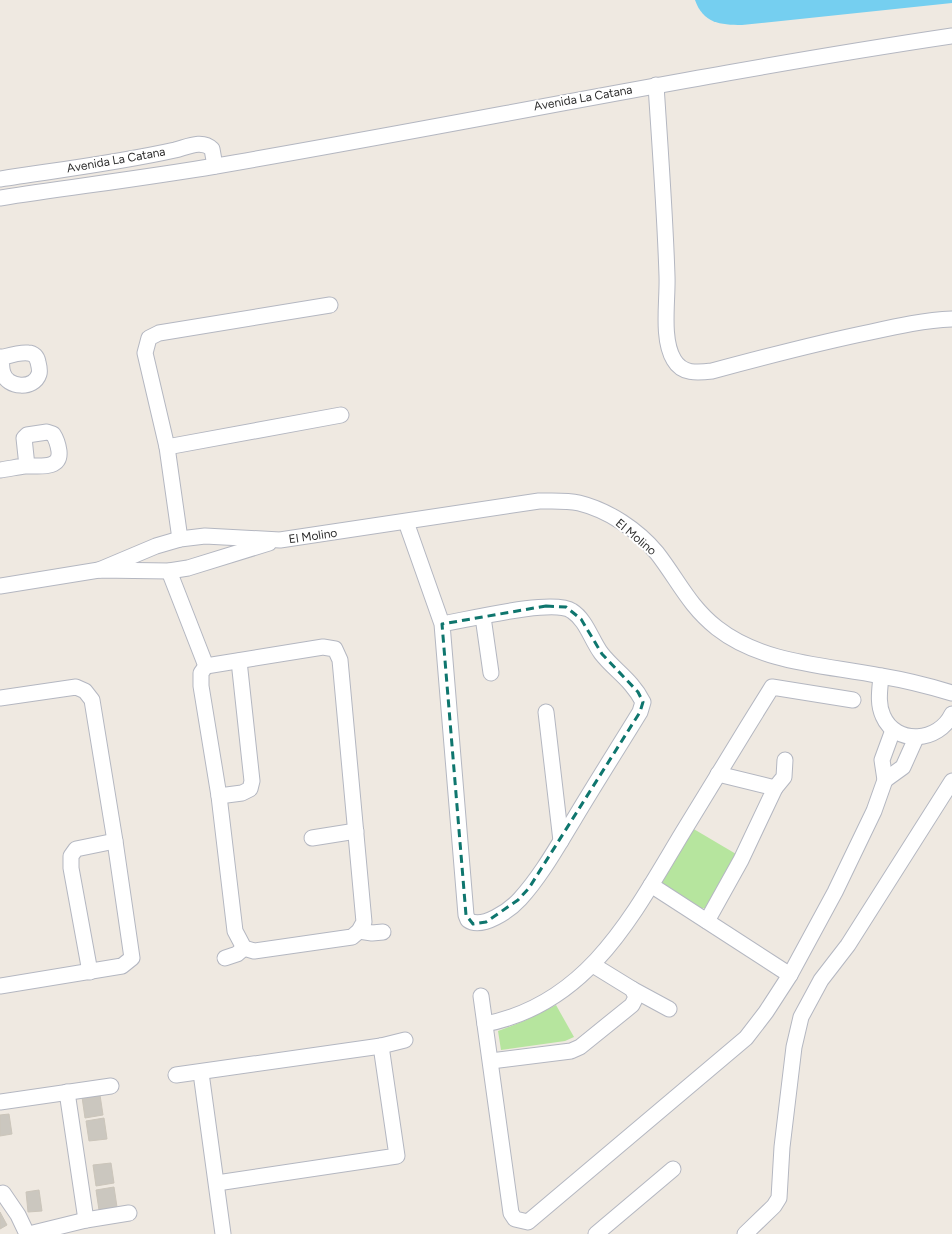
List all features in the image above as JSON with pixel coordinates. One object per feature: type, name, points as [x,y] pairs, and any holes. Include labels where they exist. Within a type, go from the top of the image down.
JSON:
[{"type":"street","name":"Avenida La Catana","points":[[0,198],[215,166],[826,55],[952,36]]},
{"type":"street","points":[[656,85],[667,276],[667,345],[678,367],[687,371],[698,373],[712,371],[800,348],[912,323],[952,319]]},
{"type":"street","name":"Avenida La Catana","points":[[0,179],[154,154],[198,144],[207,145],[212,149],[215,166]]},
{"type":"street","points":[[180,539],[167,447],[145,353],[149,338],[159,333],[330,305]]},
{"type":"street","points":[[167,447],[341,415]]},
{"type":"street","points":[[0,470],[27,466]]},
{"type":"street","name":"El Molino","points":[[0,586],[99,570],[165,571],[208,563],[280,540],[539,501],[563,501],[587,505],[620,521],[644,540],[656,553],[691,602],[703,616],[732,638],[753,649],[790,660],[881,676],[952,693]]},
{"type":"street","points":[[406,522],[442,624],[468,920],[473,924],[486,922],[518,900],[542,871],[640,712],[643,702],[638,692],[602,654],[581,619],[566,607],[546,606],[442,624]]},
{"type":"street","points":[[205,536],[211,551],[208,563]]},
{"type":"street","name":"El Molino","points":[[99,570],[156,546],[180,539],[205,536],[280,540]]},
{"type":"street","points":[[156,546],[154,556],[165,571],[206,666]]},
{"type":"street","points":[[483,617],[490,673]]},
{"type":"street","points":[[323,647],[335,649],[340,660],[364,922],[359,931],[352,937],[254,951],[244,948],[235,931],[218,796],[201,686],[201,673],[206,666],[323,647]]},
{"type":"street","points":[[218,796],[242,793],[250,789],[252,781],[239,661]]},
{"type":"street","points":[[881,676],[879,705],[885,721],[893,730],[916,738],[929,736],[939,730],[952,714]]},
{"type":"street","points":[[0,698],[76,687],[85,691],[92,700],[132,958],[122,966],[0,986]]},
{"type":"street","points":[[485,1024],[497,1022],[526,1011],[552,997],[572,983],[593,965],[625,927],[772,687],[853,700]]},
{"type":"street","points":[[546,712],[561,841]]},
{"type":"street","points":[[481,996],[511,1213],[515,1218],[528,1222],[746,1038],[766,1012],[790,975],[835,892],[874,811],[885,780],[882,760],[893,730]]},
{"type":"street","points":[[885,780],[903,767],[916,738]]},
{"type":"street","points":[[707,921],[741,860],[775,788],[784,777],[785,760]]},
{"type":"street","points":[[718,774],[775,788]]},
{"type":"street","points":[[744,1234],[774,1206],[779,1198],[784,1132],[794,1047],[801,1017],[821,980],[848,945],[952,781]]},
{"type":"street","points":[[312,838],[356,831]]},
{"type":"street","points":[[90,972],[71,868],[71,856],[76,849],[115,841]]},
{"type":"street","points":[[651,885],[790,975]]},
{"type":"street","points":[[359,931],[372,933],[383,932]]},
{"type":"street","points":[[225,958],[237,954],[244,948]]},
{"type":"street","points":[[593,965],[632,989],[669,1009]]},
{"type":"street","points":[[491,1061],[571,1051],[580,1047],[632,1005],[636,997],[632,989]]},
{"type":"street","points":[[176,1075],[201,1073],[381,1046],[404,1040]]},
{"type":"street","points":[[217,1182],[397,1156],[381,1046]]},
{"type":"street","points":[[201,1073],[223,1234]]},
{"type":"street","points":[[0,1102],[111,1086]]},
{"type":"street","points":[[68,1092],[86,1220]]},
{"type":"street","points":[[596,1234],[673,1169]]},
{"type":"street","points":[[3,1193],[18,1215],[28,1234],[86,1220],[129,1213]]},
{"type":"highlighted area","points":[[546,606],[566,607],[581,619],[602,654],[638,692],[643,702],[640,712],[529,888],[518,900],[486,922],[473,924],[466,915],[442,624]]},
{"type":"green space","points":[[692,828],[736,854],[705,908],[699,909],[658,884]]},
{"type":"green space","points":[[556,1005],[574,1037],[565,1041],[501,1050],[498,1031],[524,1021]]},
{"type":"water","points":[[695,0],[952,0],[952,3],[742,25],[713,21],[703,14],[698,8]]},
{"type":"building","points":[[100,1095],[103,1115],[85,1118],[82,1097]]},
{"type":"building","points":[[9,1114],[12,1134],[0,1136],[0,1115]]},
{"type":"building","points":[[104,1118],[107,1139],[89,1141],[86,1121]]},
{"type":"building","points":[[111,1163],[114,1183],[96,1186],[93,1165]]},
{"type":"building","points":[[114,1187],[117,1207],[99,1210],[96,1190]]},
{"type":"building","points":[[39,1190],[42,1211],[28,1212],[26,1192]]},
{"type":"building","points":[[0,1212],[7,1225],[0,1229]]}]
